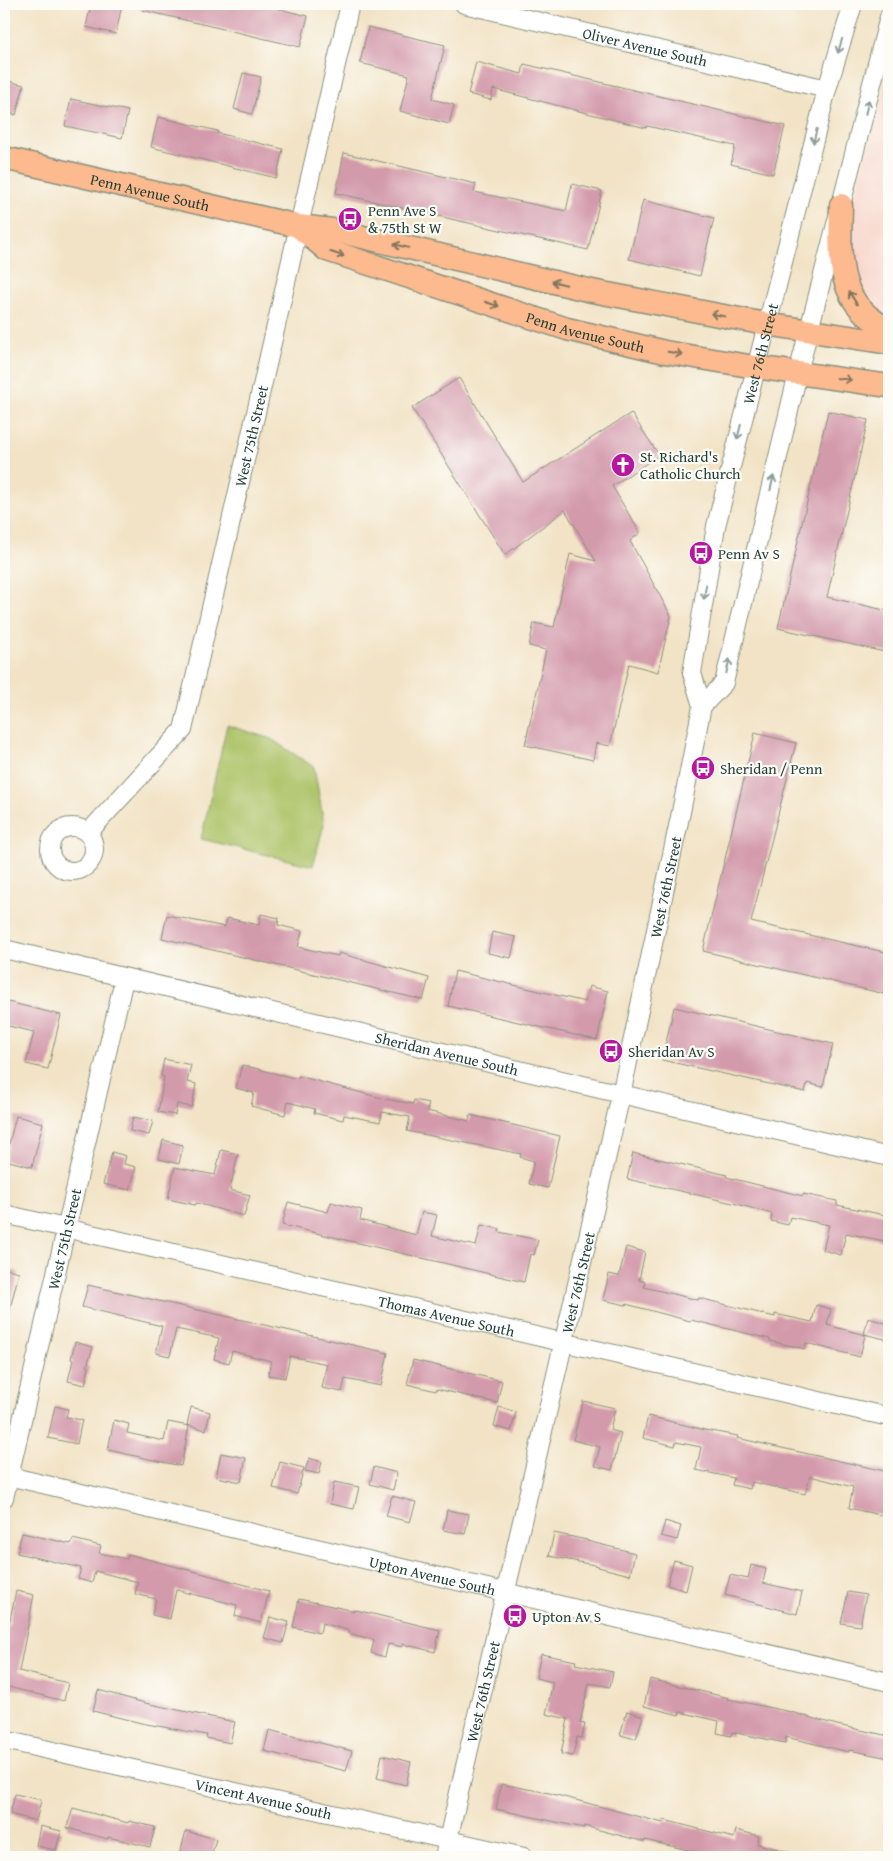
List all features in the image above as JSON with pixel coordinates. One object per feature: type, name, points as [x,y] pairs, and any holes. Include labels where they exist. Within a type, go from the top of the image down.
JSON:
[{"type":"main road","name":"Penn Avenue South","points":[[4,158],[298,226],[333,230],[592,291],[766,324],[889,343]]},
{"type":"main road","points":[[841,205],[840,261],[848,288],[854,300],[870,317],[889,329]]},
{"type":"main road","name":"Penn Avenue South","points":[[298,226],[327,250],[567,329],[666,352],[755,368],[889,386]]},
{"type":"street","name":"West 75th Street","points":[[88,832],[183,730],[350,4]]},
{"type":"street","name":"Oliver Avenue South","points":[[464,4],[827,89]]},
{"type":"street","name":"West 76th Street","points":[[446,1849],[621,1095],[702,706],[692,674],[716,526],[827,89],[853,4]]},
{"type":"street","points":[[702,706],[724,683],[798,373],[889,17]]},
{"type":"street","name":"Sheridan Avenue South","points":[[4,949],[124,979],[889,1157]]},
{"type":"street","name":"West 75th Street","points":[[4,1498],[6,1475],[124,979]]},
{"type":"street","name":"Thomas Avenue South","points":[[4,1214],[889,1417]]},
{"type":"street","name":"Upton Avenue South","points":[[6,1475],[889,1682]]},
{"type":"street","name":"Vincent Avenue South","points":[[4,1740],[446,1849],[524,1857]]},
{"type":"shaded area","points":[[889,72],[889,319],[871,310],[852,279],[847,241],[852,210]]},
{"type":"green space","points":[[227,725],[271,739],[314,767],[324,824],[313,866],[201,839]]},
{"type":"building","points":[[91,4],[122,4],[116,34],[86,27]]},
{"type":"building","points":[[142,4],[259,4],[308,16],[300,47],[142,10]]},
{"type":"building","points":[[368,27],[445,45],[432,99],[454,105],[449,124],[400,111],[409,75],[360,63]]},
{"type":"building","points":[[476,62],[522,74],[524,64],[785,126],[773,174],[731,164],[735,146],[647,126],[646,128],[493,89],[491,100],[468,94]]},
{"type":"building","points":[[243,73],[261,77],[252,114],[234,109]]},
{"type":"building","points":[[4,80],[24,85],[16,115],[4,112]]},
{"type":"building","points":[[71,99],[128,111],[122,138],[65,126]]},
{"type":"building","points":[[158,117],[283,149],[276,178],[151,147]]},
{"type":"building","points":[[344,153],[476,184],[474,192],[566,211],[572,184],[602,191],[588,250],[336,193]]},
{"type":"building","points":[[643,200],[714,218],[700,276],[629,259]]},
{"type":"building","points":[[459,378],[523,482],[631,413],[659,455],[612,486],[640,533],[630,541],[671,616],[658,672],[629,664],[610,746],[596,743],[593,760],[525,745],[546,650],[529,646],[534,623],[554,627],[570,554],[596,561],[565,510],[505,555],[412,408]]},
{"type":"building","points":[[828,411],[868,420],[827,597],[889,611],[889,653],[778,628]]},
{"type":"building","points":[[755,733],[796,743],[751,922],[889,953],[889,995],[703,951]]},
{"type":"building","points":[[261,914],[279,918],[278,925],[302,931],[298,947],[338,956],[339,953],[429,978],[423,1000],[162,938],[167,915],[225,927],[227,918],[259,925]]},
{"type":"building","points":[[492,932],[516,937],[511,958],[488,953]]},
{"type":"building","points":[[455,971],[585,1002],[589,986],[608,991],[597,1040],[448,1006]]},
{"type":"building","points":[[4,1001],[61,1015],[48,1069],[26,1064],[34,1032],[4,1025]]},
{"type":"building","points":[[674,1007],[833,1044],[823,1087],[807,1083],[805,1092],[662,1060]]},
{"type":"building","points":[[164,1059],[191,1065],[187,1082],[196,1084],[192,1107],[177,1104],[175,1115],[158,1112],[164,1077],[161,1076]]},
{"type":"building","points":[[242,1065],[298,1079],[298,1076],[385,1099],[413,1104],[414,1100],[429,1103],[427,1111],[469,1121],[470,1115],[560,1136],[548,1188],[529,1184],[534,1161],[520,1157],[521,1154],[407,1131],[410,1117],[382,1112],[380,1122],[344,1115],[343,1120],[314,1113],[315,1109],[288,1102],[285,1115],[251,1106],[254,1093],[236,1088]]},
{"type":"building","points":[[16,1116],[43,1123],[32,1167],[5,1160]]},
{"type":"building","points":[[133,1117],[153,1121],[149,1135],[130,1131]]},
{"type":"building","points":[[163,1140],[183,1145],[179,1164],[159,1159]]},
{"type":"building","points":[[221,1150],[238,1154],[230,1190],[250,1195],[244,1216],[196,1203],[195,1205],[168,1199],[175,1167],[215,1175]]},
{"type":"building","points":[[112,1152],[126,1156],[124,1164],[136,1167],[130,1190],[103,1184]]},
{"type":"building","points":[[633,1153],[727,1175],[726,1177],[803,1196],[803,1194],[837,1201],[837,1205],[889,1216],[889,1242],[846,1233],[841,1255],[823,1250],[829,1225],[790,1217],[788,1225],[771,1221],[772,1214],[737,1204],[627,1179]]},
{"type":"building","points":[[288,1202],[328,1212],[331,1202],[362,1210],[360,1220],[416,1235],[422,1212],[437,1215],[432,1236],[476,1246],[481,1225],[500,1229],[499,1232],[538,1240],[534,1255],[530,1254],[524,1282],[282,1225]]},
{"type":"building","points":[[626,1247],[645,1252],[639,1280],[645,1282],[644,1287],[698,1300],[699,1298],[775,1317],[775,1314],[812,1322],[816,1305],[831,1309],[827,1325],[865,1335],[860,1357],[806,1343],[805,1349],[626,1304],[603,1300],[609,1274],[619,1276]]},
{"type":"building","points":[[4,1268],[19,1272],[9,1313],[4,1312]]},
{"type":"building","points":[[88,1285],[388,1353],[381,1386],[345,1379],[342,1392],[322,1388],[327,1364],[290,1356],[285,1378],[268,1375],[271,1361],[232,1351],[229,1363],[214,1359],[219,1338],[176,1329],[170,1356],[156,1353],[162,1326],[82,1307]]},
{"type":"building","points":[[868,1318],[889,1324],[889,1340],[864,1334]]},
{"type":"building","points":[[75,1342],[93,1347],[87,1366],[89,1367],[85,1385],[68,1381]]},
{"type":"building","points":[[413,1360],[502,1381],[497,1403],[407,1384]]},
{"type":"building","points":[[583,1401],[615,1408],[610,1430],[621,1433],[612,1470],[595,1466],[600,1447],[573,1440]]},
{"type":"building","points":[[55,1406],[68,1409],[66,1417],[82,1420],[77,1444],[48,1438]]},
{"type":"building","points":[[191,1407],[210,1412],[206,1430],[187,1425]]},
{"type":"building","points":[[499,1407],[516,1412],[511,1431],[494,1426]]},
{"type":"building","points":[[648,1416],[889,1472],[889,1517],[849,1508],[853,1487],[810,1476],[805,1494],[752,1482],[750,1489],[732,1485],[734,1478],[696,1470],[701,1447],[676,1442],[675,1446],[643,1438]]},
{"type":"building","points":[[114,1420],[129,1424],[127,1433],[164,1441],[168,1422],[189,1426],[181,1466],[108,1450]]},
{"type":"building","points":[[221,1453],[246,1458],[241,1482],[216,1477]]},
{"type":"building","points":[[309,1458],[322,1462],[319,1474],[305,1471]]},
{"type":"building","points":[[280,1462],[304,1468],[297,1494],[273,1488]]},
{"type":"building","points":[[374,1467],[397,1473],[393,1490],[370,1484]]},
{"type":"building","points":[[334,1482],[359,1487],[354,1509],[330,1504]]},
{"type":"building","points":[[392,1496],[416,1502],[410,1522],[386,1516]]},
{"type":"building","points":[[447,1510],[469,1514],[465,1534],[443,1530]]},
{"type":"building","points":[[665,1521],[681,1526],[677,1540],[661,1536]]},
{"type":"building","points":[[22,1533],[71,1544],[73,1539],[101,1546],[99,1553],[127,1559],[128,1554],[269,1591],[261,1623],[235,1616],[237,1605],[176,1590],[170,1619],[152,1615],[156,1599],[135,1594],[138,1582],[95,1571],[92,1583],[78,1579],[81,1568],[17,1553]]},
{"type":"building","points":[[554,1533],[635,1553],[630,1575],[599,1566],[549,1556]]},
{"type":"building","points":[[674,1560],[692,1565],[686,1591],[667,1585]]},
{"type":"building","points":[[751,1565],[766,1569],[763,1583],[802,1592],[797,1614],[725,1595],[730,1575],[748,1579]]},
{"type":"building","points":[[16,1591],[34,1595],[19,1671],[68,1683],[64,1701],[4,1686],[4,1628],[8,1629]]},
{"type":"building","points":[[848,1592],[866,1595],[860,1626],[841,1623]]},
{"type":"building","points":[[299,1599],[440,1630],[435,1652],[403,1644],[403,1647],[388,1644],[385,1657],[371,1653],[374,1640],[349,1633],[350,1631],[322,1623],[320,1633],[293,1627]]},
{"type":"building","points":[[270,1617],[289,1622],[283,1643],[264,1638]]},
{"type":"building","points":[[541,1654],[576,1661],[575,1664],[613,1672],[610,1687],[589,1683],[580,1723],[585,1724],[582,1738],[577,1737],[573,1756],[561,1754],[568,1719],[546,1714],[553,1682],[536,1678]]},
{"type":"building","points":[[650,1679],[889,1736],[889,1758],[849,1750],[849,1752],[786,1737],[785,1743],[732,1732],[731,1736],[717,1733],[719,1721],[680,1712],[679,1715],[644,1706]]},
{"type":"building","points":[[98,1690],[145,1703],[235,1722],[230,1743],[206,1738],[207,1735],[141,1723],[93,1711]]},
{"type":"building","points":[[627,1711],[643,1716],[636,1739],[620,1735]]},
{"type":"building","points":[[269,1730],[352,1751],[346,1771],[264,1751]]},
{"type":"building","points":[[382,1755],[411,1762],[406,1785],[377,1778]]},
{"type":"building","points":[[501,1784],[549,1793],[663,1823],[664,1820],[734,1838],[736,1830],[759,1836],[757,1844],[790,1852],[789,1857],[718,1857],[645,1840],[645,1842],[584,1826],[584,1828],[496,1809]]},
{"type":"building","points":[[15,1794],[41,1800],[36,1821],[10,1814]]},
{"type":"building","points":[[73,1808],[128,1823],[129,1821],[155,1827],[150,1847],[108,1837],[108,1839],[67,1828]]},
{"type":"building","points":[[40,1826],[61,1831],[56,1850],[36,1846]]},
{"type":"building","points":[[186,1831],[216,1839],[211,1857],[179,1857]]},
{"type":"place","name":"Penn Ave S & 75th St W","points":[[350,219]]},
{"type":"place","name":"St. Richard's Catholic Church","points":[[623,465]]},
{"type":"place","name":"Penn Av S","points":[[701,553]]},
{"type":"place","name":"Sheridan / Penn","points":[[703,768]]},
{"type":"place","name":"Sheridan Av S","points":[[611,1051]]},
{"type":"place","name":"Upton Av S","points":[[515,1616]]}]
